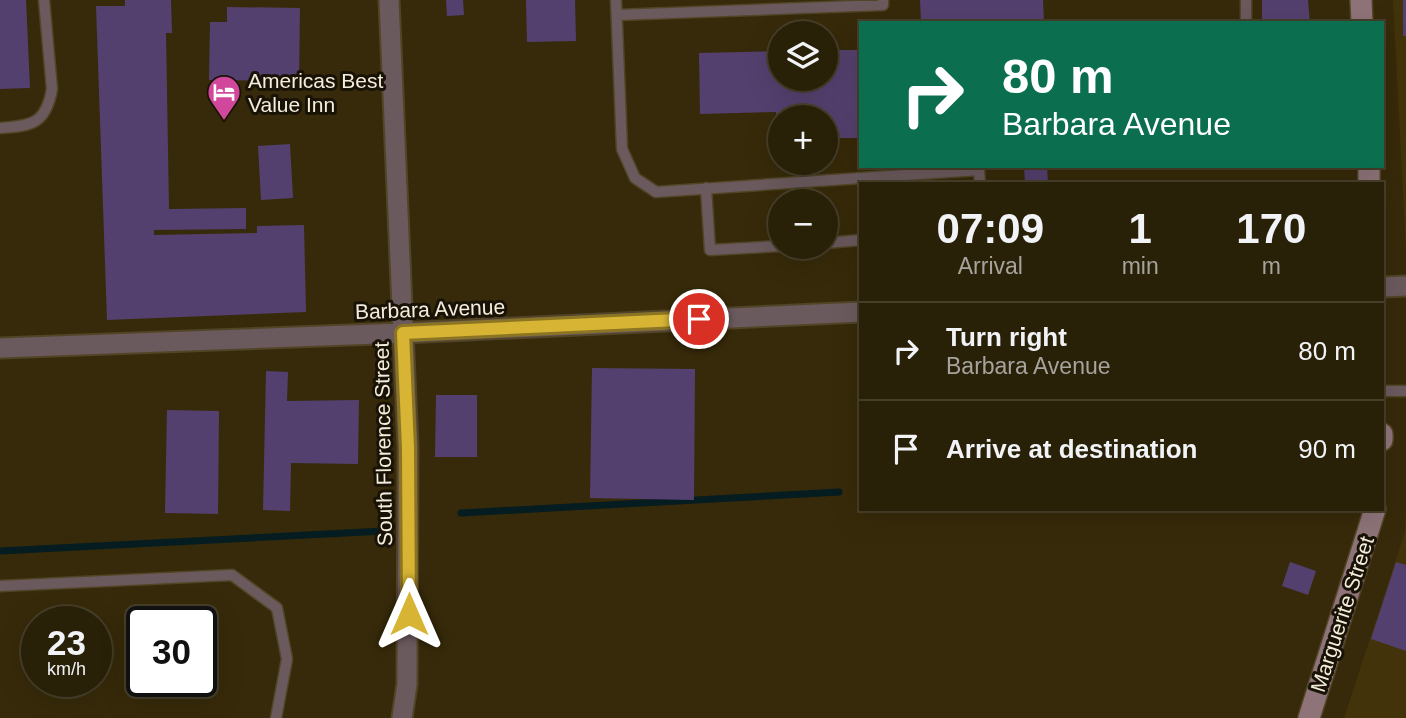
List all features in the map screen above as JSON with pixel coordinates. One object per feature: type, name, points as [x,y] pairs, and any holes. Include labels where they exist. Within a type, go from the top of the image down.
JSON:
[{"type":"street","name":"South Florence Street","points":[[389,0],[408,448],[409,614],[407,684],[402,718]]},
{"type":"street","points":[[1361,0],[1362,21]]},
{"type":"street","points":[[1384,287],[1406,286]]},
{"type":"street","name":"Barbara Avenue","points":[[0,348],[859,312]]},
{"type":"street","name":"Marguerite Street","points":[[1309,718],[1375,511]]},
{"type":"lane","points":[[0,128],[20,127],[37,121],[44,115],[50,102],[52,89],[44,0]]},
{"type":"lane","points":[[616,0],[622,149],[635,178],[656,192],[917,179],[979,170],[980,182]]},
{"type":"lane","points":[[617,15],[883,5],[883,0]]},
{"type":"lane","points":[[1245,0],[1246,21]]},
{"type":"lane","points":[[706,188],[710,250],[768,247]]},
{"type":"lane","points":[[838,242],[859,240]]},
{"type":"lane","points":[[1384,391],[1406,391]]},
{"type":"lane","points":[[0,586],[232,575],[277,608],[286,660],[276,718]]},
{"type":"shaded area","points":[[1393,0],[1406,0],[1406,252]]},
{"type":"shaded area","points":[[1406,505],[1406,718],[1344,718],[1405,532]]},
{"type":"building","points":[[0,0],[26,0],[30,88],[0,89]]},
{"type":"building","points":[[125,0],[171,0],[172,33],[166,33],[169,209],[246,208],[246,229],[154,230],[154,235],[257,233],[257,226],[304,225],[306,312],[107,320],[96,6],[125,6]]},
{"type":"building","points":[[446,0],[463,0],[464,15],[447,16]]},
{"type":"building","points":[[526,0],[575,0],[576,41],[527,42]]},
{"type":"building","points":[[920,0],[1043,0],[1044,21],[921,21]]},
{"type":"building","points":[[1262,0],[1308,0],[1310,21],[1262,21]]},
{"type":"building","points":[[1403,0],[1406,0],[1406,36],[1403,36]]},
{"type":"building","points":[[227,7],[300,8],[299,81],[209,80],[210,22],[227,22]]},
{"type":"building","points":[[838,50],[859,50],[859,138],[838,138],[838,105],[768,105],[768,112],[700,114],[699,53],[768,51],[768,91],[838,91]]},
{"type":"building","points":[[290,144],[293,198],[261,200],[258,146]]},
{"type":"building","points":[[1024,168],[1047,168],[1048,182],[1025,182]]},
{"type":"building","points":[[592,368],[695,369],[694,500],[590,498]]},
{"type":"building","points":[[266,371],[288,372],[287,401],[359,400],[358,464],[291,463],[290,511],[263,510]]},
{"type":"building","points":[[436,395],[477,395],[477,457],[435,457]]},
{"type":"building","points":[[167,410],[219,411],[218,514],[165,513]]},
{"type":"building","points":[[1290,562],[1316,571],[1308,595],[1282,586]]},
{"type":"building","points":[[1396,562],[1406,565],[1406,651],[1371,639]]},
{"type":"waterway","points":[[461,513],[839,492]]},
{"type":"waterway","points":[[0,551],[384,531]]},
{"type":"place","name":"Americas Best Value Inn","points":[[224,122]]},
{"type":"route","points":[[409,614],[408,448],[403,333],[699,319]]}]
